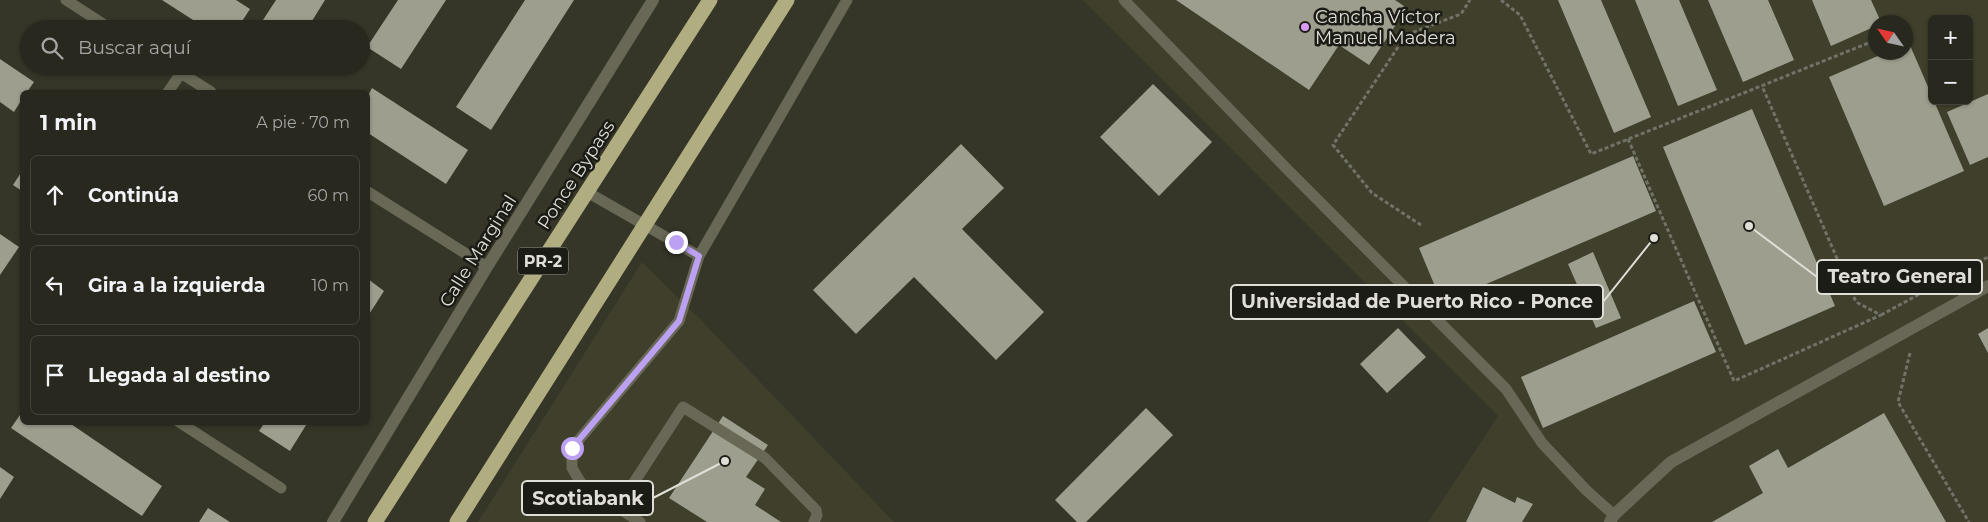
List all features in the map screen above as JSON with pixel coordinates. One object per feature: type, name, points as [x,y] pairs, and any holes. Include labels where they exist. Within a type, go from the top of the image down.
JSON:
[{"type":"highway","name":"Ponce Bypass","points":[[375,522],[710,0]]},
{"type":"highway","points":[[457,522],[787,0]]},
{"type":"street","name":"Calle Marginal","points":[[333,522],[653,0]]},
{"type":"street","points":[[1612,518],[1671,462],[1988,286]]},
{"type":"lane","points":[[66,0],[97,20]]},
{"type":"lane","points":[[640,522],[581,483],[572,468],[572,448],[679,321],[699,256],[846,0]]},
{"type":"lane","points":[[1124,0],[1288,170],[1506,390],[1542,443],[1612,518]]},
{"type":"lane","points":[[169,90],[180,75]]},
{"type":"lane","points":[[184,75],[208,90]]},
{"type":"lane","points":[[587,192],[699,256]]},
{"type":"lane","points":[[370,193],[487,268]]},
{"type":"lane","points":[[618,508],[683,407],[765,458],[816,510],[817,515],[814,522]]},
{"type":"lane","points":[[184,425],[281,488]]},
{"type":"path","points":[[1421,225],[1372,194],[1333,145],[1406,35],[1461,14],[1470,0]]},
{"type":"path","points":[[1501,0],[1520,16],[1591,154],[1868,43]]},
{"type":"path","points":[[1762,86],[1856,302],[1881,315]]},
{"type":"path","points":[[1628,139],[1734,381],[1881,315],[1988,257]]},
{"type":"path","points":[[1911,349],[1898,402],[1969,522]]},
{"type":"shaded area","points":[[1083,0],[1988,0],[1988,522],[1428,522],[1498,416]]},
{"type":"shaded area","points":[[642,262],[701,320],[894,522],[478,522]]},
{"type":"building","points":[[162,0],[236,0],[250,9],[243,20],[193,20]]},
{"type":"building","points":[[276,0],[325,0],[313,20],[263,20]]},
{"type":"building","points":[[398,0],[446,0],[401,69],[370,49],[370,42]]},
{"type":"building","points":[[525,0],[574,0],[491,130],[456,107]]},
{"type":"building","name":"Cancha Víctor Manuel Madera","points":[[1176,0],[1395,0],[1407,8],[1369,65],[1339,45],[1309,90]]},
{"type":"building","points":[[1558,0],[1601,0],[1651,117],[1614,133]]},
{"type":"building","points":[[1635,0],[1679,0],[1717,90],[1678,106]]},
{"type":"building","points":[[1708,0],[1768,0],[1794,60],[1743,82]]},
{"type":"building","points":[[1812,0],[1871,0],[1878,15],[1868,15],[1868,30],[1831,46]]},
{"type":"building","points":[[1913,52],[1928,87],[1928,105],[1936,105],[1964,171],[1884,206],[1829,77],[1868,60],[1913,60]]},
{"type":"building","points":[[0,59],[20,73],[20,75],[24,75],[34,82],[28,90],[20,90],[20,102],[14,112],[0,102]]},
{"type":"building","points":[[1153,84],[1212,142],[1159,196],[1100,137]]},
{"type":"building","points":[[372,88],[468,150],[446,184],[370,134],[370,92]]},
{"type":"building","points":[[1988,94],[1988,157],[1970,165],[1947,112],[1963,105],[1973,105],[1973,101]]},
{"type":"building","points":[[1752,109],[1835,306],[1745,345],[1663,147]]},
{"type":"building","points":[[961,144],[1004,188],[962,229],[1044,312],[996,360],[914,277],[856,334],[813,290]]},
{"type":"building","points":[[1633,156],[1656,211],[1442,303],[1419,248]]},
{"type":"building","points":[[20,174],[20,190],[13,185]]},
{"type":"building","points":[[0,234],[19,247],[0,275]]},
{"type":"building","points":[[1593,252],[1621,318],[1596,328],[1568,264]]},
{"type":"building","points":[[370,280],[384,291],[370,313]]},
{"type":"building","points":[[1694,301],[1716,352],[1543,428],[1521,377]]},
{"type":"building","points":[[1398,328],[1426,357],[1387,393],[1360,364]]},
{"type":"building","points":[[1988,328],[1988,353],[1978,334]]},
{"type":"building","points":[[1146,408],[1173,435],[1086,522],[1077,522],[1055,500]]},
{"type":"building","points":[[1884,413],[1946,522],[1712,522],[1763,493],[1749,466],[1778,449],[1788,468]]},
{"type":"building","points":[[20,415],[20,425],[72,425],[162,486],[142,516],[11,428]]},
{"type":"building","points":[[723,416],[768,445],[746,477],[765,489],[755,505],[781,522],[707,522],[669,498]]},
{"type":"building","points":[[263,425],[306,425],[290,451],[259,431]]},
{"type":"building","points":[[0,467],[14,477],[0,499]]},
{"type":"building","points":[[1483,487],[1515,503],[1517,497],[1533,504],[1522,522],[1466,522]]},
{"type":"building","points":[[208,508],[230,522],[199,522]]},
{"type":"place","name":"Cancha Víctor Manuel Madera","points":[[1305,27]]},
{"type":"place","name":"Teatro General","points":[[1749,226]]},
{"type":"place","name":"Universidad de Puerto Rico - Ponce","points":[[1654,238]]},
{"type":"place","name":"Scotiabank","points":[[725,461]]},
{"type":"route","points":[[572,448],[679,321],[699,256],[676,242]]}]
